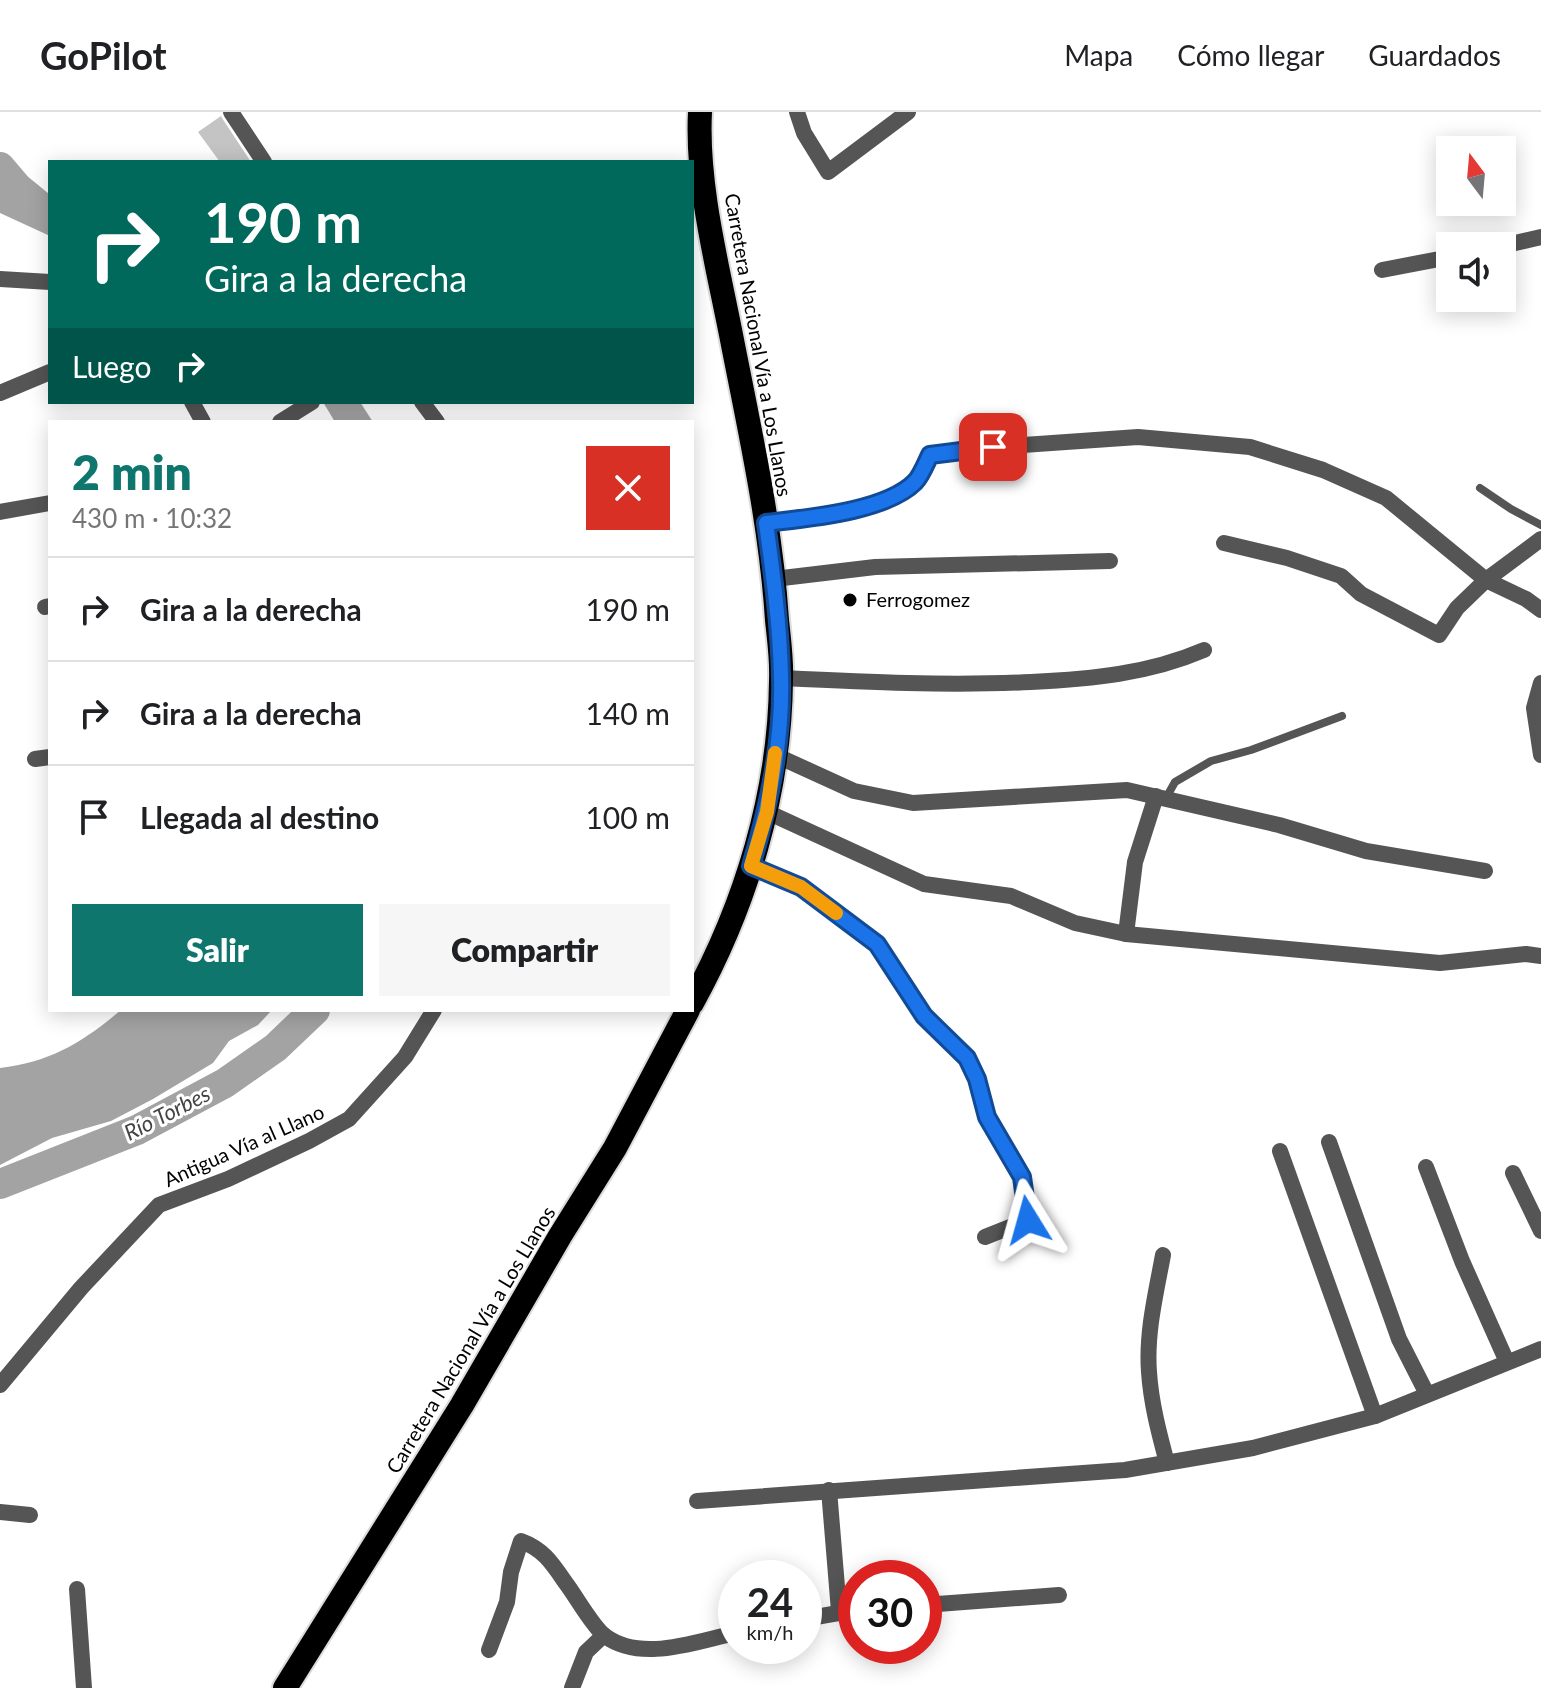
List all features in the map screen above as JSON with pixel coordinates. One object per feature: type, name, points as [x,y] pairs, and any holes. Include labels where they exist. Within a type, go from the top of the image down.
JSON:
[{"type":"highway","name":"Carretera Nacional Vía a Los Llanos","points":[[694,999],[751,866],[767,812],[781,678],[774,579],[766,523],[703,179],[700,112]]},
{"type":"highway","name":"Carretera Nacional Vía a Los Llanos","points":[[285,1688],[454,1418],[615,1148],[687,1012]]},
{"type":"street","points":[[231,112],[263,160]]},
{"type":"street","points":[[797,112],[804,133],[828,172],[908,112]]},
{"type":"street","points":[[1516,243],[1541,237]]},
{"type":"street","points":[[1382,270],[1436,260]]},
{"type":"street","points":[[0,279],[48,282]]},
{"type":"street","points":[[0,393],[48,373]]},
{"type":"street","points":[[283,420],[309,404]]},
{"type":"street","points":[[766,523],[844,513],[892,496],[915,482],[930,455],[953,451],[1138,437],[1250,447],[1323,470],[1386,498],[1486,580],[1526,599],[1541,610]]},
{"type":"street","points":[[0,512],[48,503]]},
{"type":"street","points":[[1224,543],[1287,558],[1341,576],[1361,594],[1439,635],[1457,608],[1486,580],[1541,539]]},
{"type":"street","points":[[774,579],[875,567],[1110,561]]},
{"type":"street","points":[[781,678],[958,686],[1077,680],[1146,670],[1204,650]]},
{"type":"street","points":[[1541,683],[1534,708],[1541,755]]},
{"type":"street","points":[[775,755],[854,791],[913,803],[1127,790],[1279,825],[1366,851],[1485,871]]},
{"type":"street","points":[[1126,934],[1135,862],[1161,797]]},
{"type":"street","points":[[767,812],[924,884],[1011,896],[1075,923],[1126,934],[1440,963],[1526,954],[1541,956]]},
{"type":"street","points":[[751,866],[801,887],[877,944],[924,1016],[967,1058],[977,1079],[987,1117],[1022,1177],[1028,1207],[1028,1220],[985,1237]]},
{"type":"street","name":"Antigua Vía al Llano","points":[[0,1385],[81,1288],[159,1205],[228,1179],[349,1119],[405,1057],[433,1012]]},
{"type":"street","points":[[1329,1142],[1399,1339],[1427,1394]]},
{"type":"street","points":[[1280,1151],[1375,1416]]},
{"type":"street","points":[[1426,1167],[1462,1261],[1507,1362]]},
{"type":"street","points":[[1513,1173],[1541,1231]]},
{"type":"street","points":[[1163,1255],[1151,1323],[1149,1369],[1167,1463]]},
{"type":"street","points":[[697,1501],[1125,1470],[1253,1448],[1375,1416],[1541,1349]]},
{"type":"street","points":[[829,1490],[839,1560]]},
{"type":"street","points":[[0,1512],[30,1515]]},
{"type":"street","points":[[489,1650],[507,1602],[511,1572],[521,1541],[537,1547],[549,1560],[604,1635],[629,1647],[656,1649],[718,1637]]},
{"type":"street","points":[[77,1589],[84,1688]]},
{"type":"street","points":[[942,1604],[1059,1595]]},
{"type":"street","points":[[572,1688],[586,1652],[604,1635]]},
{"type":"lane","points":[[1480,488],[1541,525]]},
{"type":"lane","points":[[1161,797],[1175,782],[1211,761],[1251,750],[1342,716]]},
{"type":"shaded area","points":[[0,176],[48,200],[48,235],[0,213]]},
{"type":"shaded area","points":[[324,404],[361,404],[372,420],[334,420]]},
{"type":"shaded area","points":[[118,1012],[270,1012],[258,1025],[229,1041],[213,1063],[153,1099],[111,1121],[52,1138],[0,1165],[0,1068],[51,1055],[93,1032]]},
{"type":"building","points":[[221,116],[250,160],[219,160],[198,132]]},
{"type":"waterway","name":"Río Torbes","points":[[0,167],[17,187],[48,212]]},
{"type":"waterway","name":"Río Torbes","points":[[0,1184],[137,1130],[225,1083],[275,1048],[313,1012]]},
{"type":"slow traffic","points":[[775,753],[767,812],[751,866],[801,887],[836,913]]},
{"type":"place","name":"Ferrogomez","points":[[850,600]]},
{"type":"route","points":[[993,447],[930,455],[915,482],[892,496],[844,513],[766,523],[774,579],[781,678],[779,727],[767,812],[751,866],[801,887],[877,944],[924,1016],[967,1058],[977,1079],[987,1117],[1022,1177],[1028,1220]]}]
